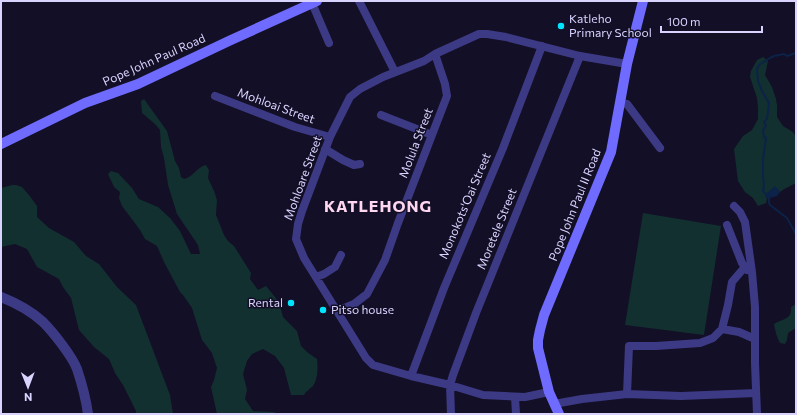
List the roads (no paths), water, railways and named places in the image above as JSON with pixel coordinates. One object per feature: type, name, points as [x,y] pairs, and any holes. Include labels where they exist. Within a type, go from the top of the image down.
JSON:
[{"type":"main road","name":"Pope John Paul II Road","points":[[559,414],[549,392],[538,348],[540,330],[544,315],[611,152],[627,64],[643,1]]},
{"type":"main road","name":"Pope John Paul Road","points":[[1,144],[85,103],[138,84],[314,2]]},
{"type":"street","points":[[359,1],[395,72]]},
{"type":"street","points":[[314,2],[329,43]]},
{"type":"street","name":"Mohloare Street","points":[[549,392],[525,397],[483,394],[373,365],[366,358],[304,258],[296,239],[298,224],[330,137],[350,97],[360,89],[479,34],[496,35],[580,56],[627,64]]},
{"type":"street","name":"Monokots'Oai Street","points":[[411,376],[444,288],[503,148],[542,46]]},
{"type":"street","name":"Molula Street","points":[[337,311],[354,304],[368,294],[385,260],[447,96],[445,84],[435,54]]},
{"type":"street","name":"Moretele Street","points":[[451,414],[450,385],[453,375],[479,306],[580,56]]},
{"type":"street","name":"Mohloai Street","points":[[215,96],[295,127],[330,137]]},
{"type":"street","points":[[620,102],[627,104],[660,148]]},
{"type":"street","points":[[381,115],[432,135]]},
{"type":"street","points":[[325,149],[354,165],[360,164]]},
{"type":"street","points":[[734,206],[740,212],[745,222],[748,270],[755,307],[757,414]]},
{"type":"street","points":[[727,225],[742,263],[748,270]]},
{"type":"street","points":[[316,277],[335,267],[341,255]]},
{"type":"street","points":[[627,394],[629,346],[700,343],[713,338],[722,329],[732,282],[748,270]]},
{"type":"street","points":[[1,297],[26,309],[44,322],[58,340],[72,360],[76,369],[88,414]]},
{"type":"street","points":[[722,329],[739,332],[755,338]]},
{"type":"street","points":[[554,404],[627,394],[681,396],[756,393]]},
{"type":"street","points":[[515,397],[516,414]]},
{"type":"water","points":[[775,186],[780,192],[777,196],[767,199],[765,195]]},
{"type":"waterway","points":[[796,53],[787,56],[784,54],[774,56],[759,65],[757,69],[758,81],[769,103],[767,119],[764,122],[766,126],[763,130],[764,137],[766,138],[763,160],[763,191],[769,198],[770,205],[787,218],[796,234]]},
{"type":"place","name":"Katleho Primary School","points":[[561,26]]},
{"type":"place","name":"Rental","points":[[291,303]]},
{"type":"place","name":"Pitso house","points":[[323,310]]},
{"type":"district","name":"KATLEHONG","points":[[378,206]]}]
